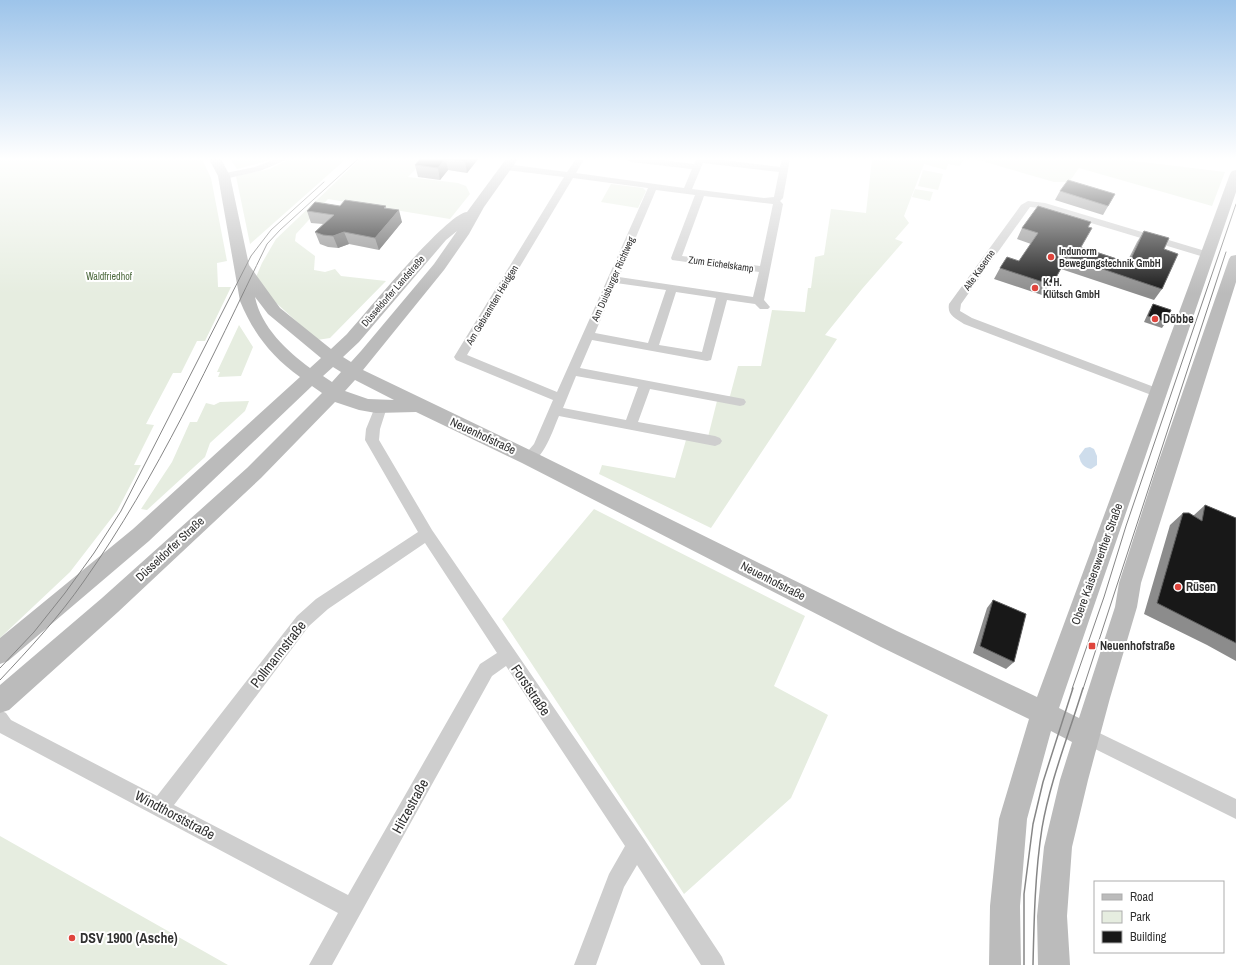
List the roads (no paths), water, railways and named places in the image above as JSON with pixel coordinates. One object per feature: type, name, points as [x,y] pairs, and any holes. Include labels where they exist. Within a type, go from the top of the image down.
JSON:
[{"type":"street","name":"Neuenhofstraße","points":[[230,204],[248,301],[260,329],[280,353],[311,377],[350,401],[381,407],[418,405]]},
{"type":"street","name":"Düsseldorfer Landstraße","points":[[334,392],[353,372],[439,267],[462,234],[479,204]]},
{"type":"street","name":"Am Gebrannten Heidgen","points":[[553,204],[460,357],[561,398]]},
{"type":"street","name":"Am Duisburger Richtweg","points":[[529,458],[539,447],[646,204]]},
{"type":"street","name":"Zum Eichelskamp","points":[[696,204],[676,258],[765,270]]},
{"type":"street","name":"Zum Eichelskamp","points":[[613,279],[722,296],[761,304],[765,270],[778,204]]},
{"type":"street","name":"Alte Kaserne","points":[[1028,204],[1042,205],[1208,255]]},
{"type":"street","name":"Alte Kaserne","points":[[1028,204],[1024,207],[955,304],[955,313],[968,321],[1158,393]]},
{"type":"street","name":"Obere Kaiserswerther Straße","points":[[1006,965],[1005,906],[1013,819],[1044,713],[1226,204]]},
{"type":"street","name":"Düsseldorfer Landstraße","points":[[311,377],[353,338],[441,237],[477,207]]},
{"type":"street","points":[[1054,965],[1052,916],[1058,847],[1074,780],[1097,698],[1126,608],[1130,583],[1166,469],[1236,259]]},
{"type":"street","name":"Neuenhofstraße","points":[[242,264],[259,292],[274,311],[306,339],[353,372],[529,458],[889,639],[1044,713],[1087,736],[1236,809]]},
{"type":"street","points":[[652,347],[672,288]]},
{"type":"street","points":[[588,336],[707,356],[722,296]]},
{"type":"street","points":[[573,371],[740,402]]},
{"type":"street","points":[[0,653],[141,535],[311,377]]},
{"type":"street","points":[[631,424],[645,385]]},
{"type":"street","name":"Düsseldorfer Straße","points":[[0,701],[110,605],[254,473],[334,392]]},
{"type":"street","points":[[381,407],[392,392]]},
{"type":"street","name":"Forststraße","points":[[381,407],[373,429],[372,440],[427,534],[637,846],[714,965]]},
{"type":"street","points":[[555,410],[715,441]]},
{"type":"street","name":"Pollmannstraße","points":[[160,807],[303,621],[322,604],[427,534]]},
{"type":"street","name":"Hitzestraße","points":[[320,965],[486,670],[508,655]]},
{"type":"street","name":"Windthorststraße","points":[[0,719],[4,726],[352,909]]},
{"type":"street","points":[[585,965],[616,882],[637,846]]},
{"type":"water","points":[[1090,447],[1094,449],[1097,456],[1097,465],[1091,469],[1083,465],[1079,456],[1085,448]]},
{"type":"tram line","points":[[0,668],[34,632],[94,553],[121,511],[251,256],[271,230],[300,204]]},
{"type":"tram line","points":[[0,680],[65,607],[111,541],[160,459],[267,244],[309,204]]},
{"type":"tram line","points":[[1072,689],[1236,204]]},
{"type":"tram line","points":[[1083,689],[1226,252]]},
{"type":"tram line","points":[[1024,965],[1024,894],[1033,824],[1043,782],[1073,688]]},
{"type":"tram line","points":[[1033,965],[1036,879],[1045,810],[1083,688]]},
{"type":"place","name":"Indunorm Bewegungstechnik GmbH","points":[[1051,257]]},
{"type":"place","name":"K. H. Klütsch GmbH","points":[[1035,288]]},
{"type":"place","name":"Döbbe","points":[[1155,319]]},
{"type":"place","name":"Rüsen","points":[[1178,587]]},
{"type":"place","name":"Neuenhofstraße","points":[[1092,646]]},
{"type":"place","name":"DSV 1900 (Asche)","points":[[72,938]]},
{"type":"park label","name":"Waldfriedhof","points":[[109,276]]}]
